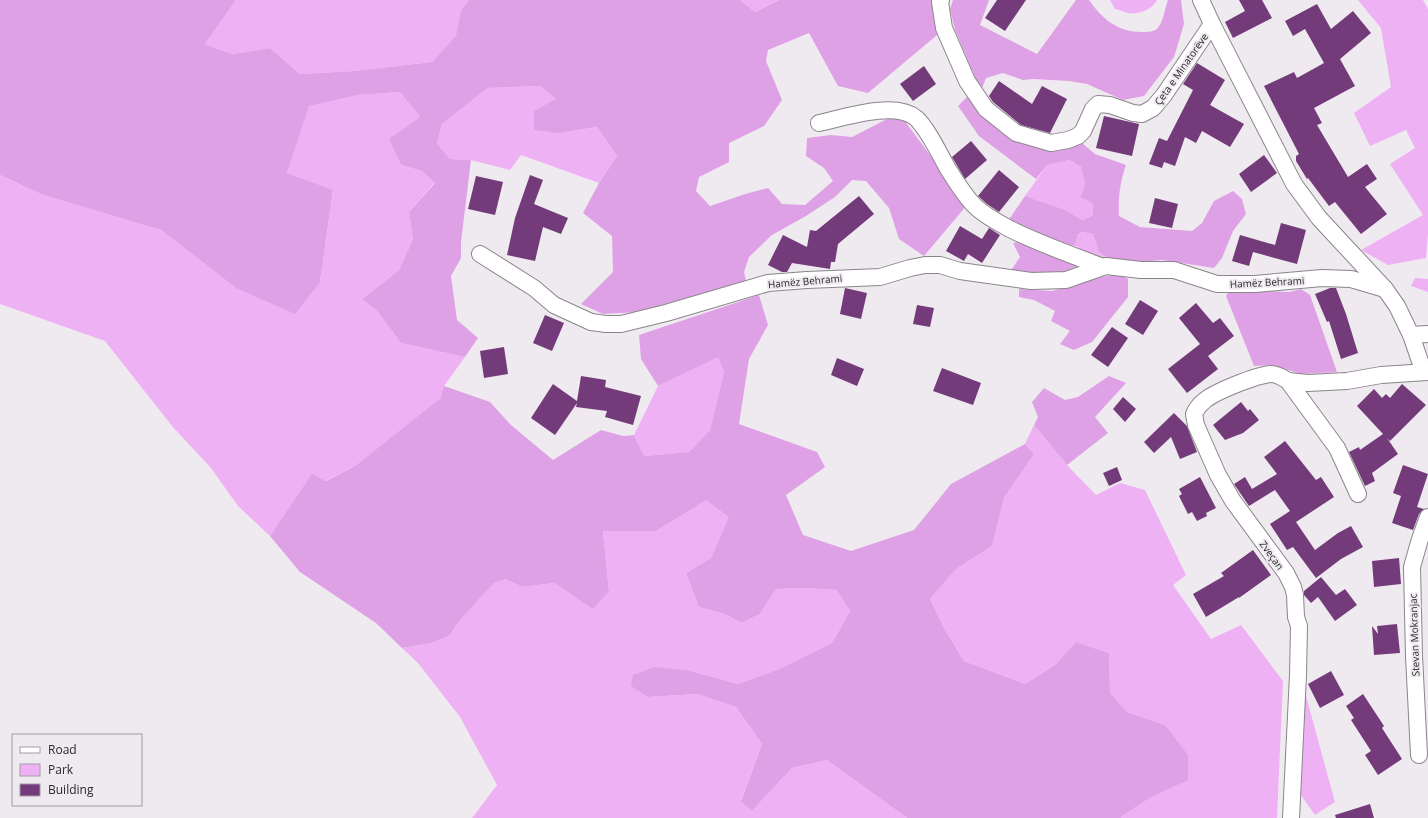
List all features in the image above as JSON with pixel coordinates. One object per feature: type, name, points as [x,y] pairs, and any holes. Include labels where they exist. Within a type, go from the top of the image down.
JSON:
[{"type":"street","name":"Çeta e Minatorëve","points":[[941,0],[940,2],[944,28],[967,81],[986,109],[1016,133],[1050,143],[1068,140],[1078,136],[1083,131],[1093,108],[1098,104],[1110,105],[1133,113],[1142,114],[1153,108],[1164,95],[1212,24]]},
{"type":"street","name":"Çeta e Minatorëve","points":[[1202,0],[1212,24],[1294,184],[1319,218],[1385,289],[1397,306],[1411,335],[1421,364],[1427,372]]},
{"type":"street","name":"Hamëz Behrami","points":[[819,123],[870,112],[893,110],[905,112],[915,118],[923,127],[954,178],[976,208],[994,220],[1036,242],[1103,267]]},
{"type":"street","name":"Hamëz Behrami","points":[[480,254],[534,288],[554,305],[591,322],[606,324],[621,324],[666,313],[768,283],[880,277],[925,265],[940,265],[960,271],[999,278],[1031,281],[1066,280],[1106,266],[1141,270],[1174,270],[1217,284],[1256,284],[1322,278],[1351,279],[1385,289]]},
{"type":"street","points":[[1411,335],[1428,334]]},
{"type":"street","name":"Zveçan","points":[[1291,818],[1299,626],[1296,617],[1295,595],[1286,573],[1233,501],[1218,475],[1196,425],[1194,414],[1204,401],[1231,386],[1254,378],[1272,374],[1281,376],[1288,381],[1308,383],[1347,382],[1381,375],[1427,372]]},
{"type":"street","points":[[1288,381],[1337,448],[1358,494]]},
{"type":"street","name":"Stevan Mokranjac","points":[[1419,755],[1414,656],[1412,567],[1428,517]]},
{"type":"green space","points":[[236,0],[469,0],[461,10],[457,36],[432,62],[354,71],[300,74],[270,48],[232,54],[205,44]]},
{"type":"green space","points":[[740,0],[779,0],[755,12]]},
{"type":"green space","points":[[1110,0],[1157,0],[1149,9],[1136,13],[1128,13],[1115,9]]},
{"type":"green space","points":[[1358,0],[1423,0],[1428,9],[1428,233],[1426,258],[1388,265],[1361,250],[1423,215],[1390,164],[1415,148],[1406,130],[1370,146],[1354,113],[1391,87],[1381,28]]},
{"type":"green space","points":[[540,86],[556,99],[559,133],[597,127],[617,156],[599,183],[521,155],[510,170],[471,160],[450,159],[437,143],[442,124],[488,88]]},
{"type":"green space","points":[[400,92],[420,117],[390,139],[401,165],[422,171],[435,182],[409,212],[413,239],[399,270],[362,299],[377,311],[401,343],[465,357],[444,386],[442,398],[355,466],[325,481],[285,515],[270,536],[238,506],[211,468],[172,426],[105,341],[0,304],[0,175],[43,195],[161,230],[236,288],[320,282],[333,191],[287,173],[309,105],[358,95]]},
{"type":"green space","points":[[1070,160],[1081,167],[1085,184],[1080,197],[1093,204],[1093,215],[1083,220],[1063,209],[1025,196],[1047,165]]},
{"type":"green space","points":[[1082,232],[1093,234],[1099,252],[1109,259],[1095,257],[1075,246],[1078,234]]},
{"type":"green space","points":[[1415,278],[1428,279],[1428,292],[1411,286]]},
{"type":"green space","points":[[718,356],[724,372],[710,430],[689,452],[644,456],[634,435],[658,386]]},
{"type":"green space","points":[[1034,425],[1067,465],[1096,495],[1120,483],[1145,490],[1186,575],[1173,585],[1211,639],[1241,625],[1283,681],[1277,818],[1121,818],[1150,798],[1187,780],[1165,725],[1127,712],[1110,693],[1109,653],[1076,642],[1055,665],[1025,684],[964,661],[944,628],[930,599],[956,569],[992,546],[1004,498],[1034,454],[1025,444]]},
{"type":"green space","points":[[706,499],[730,517],[711,558],[686,573],[699,607],[724,614],[742,623],[760,614],[776,589],[805,588],[838,590],[850,611],[832,643],[779,669],[738,684],[691,671],[648,697],[697,694],[736,707],[762,744],[741,800],[752,811],[792,768],[827,760],[907,818],[472,818],[497,785],[460,717],[418,663],[402,648],[431,643],[449,636],[461,619],[494,583],[506,579],[522,587],[554,583],[576,598],[609,591],[603,531],[656,531]]},
{"type":"green space","points":[[1303,685],[1335,802],[1315,815],[1300,794]]},
{"type":"shaded area","points":[[0,0],[236,0],[205,44],[232,54],[270,48],[300,74],[354,71],[432,62],[456,36],[461,10],[469,0],[740,0],[755,12],[779,0],[934,0],[932,8],[937,35],[868,93],[838,86],[809,33],[768,50],[766,61],[782,100],[764,126],[729,143],[729,162],[699,177],[696,191],[710,206],[768,188],[782,204],[805,205],[833,181],[824,168],[806,156],[807,138],[831,135],[852,137],[889,118],[904,120],[967,205],[924,256],[899,239],[889,208],[866,181],[852,180],[835,197],[806,216],[772,235],[749,257],[744,272],[746,281],[637,312],[603,314],[581,304],[613,272],[612,236],[583,213],[599,183],[617,156],[597,127],[559,133],[534,130],[534,111],[556,99],[540,86],[488,88],[442,124],[437,143],[450,159],[471,160],[461,242],[461,258],[451,276],[457,320],[478,338],[465,357],[401,343],[377,311],[362,299],[399,270],[413,239],[409,212],[435,183],[422,171],[401,165],[389,139],[420,117],[400,92],[358,95],[309,106],[287,173],[333,190],[320,282],[295,314],[236,288],[161,230],[43,195],[0,175]]},
{"type":"shaded area","points":[[953,0],[989,0],[980,25],[1037,54],[1076,0],[1089,0],[1099,13],[1118,27],[1125,30],[1142,32],[1157,29],[1168,0],[1181,0],[1184,24],[1174,57],[1144,96],[1123,100],[1087,84],[1069,81],[1033,79],[1023,80],[1003,73],[986,78],[981,91],[955,30],[950,9]]},
{"type":"shaded area","points":[[968,96],[987,118],[1063,147],[1082,143],[1095,154],[1126,165],[1120,190],[1119,216],[1140,227],[1192,231],[1202,223],[1214,201],[1233,191],[1242,199],[1246,214],[1233,231],[1222,258],[1214,268],[1162,260],[1140,262],[1109,259],[1099,252],[1093,234],[1082,232],[1078,234],[1075,246],[1066,244],[1008,221],[1025,196],[1063,209],[1083,220],[1093,215],[1093,204],[1080,197],[1085,184],[1081,167],[1070,160],[1047,165],[1036,179],[979,136],[958,106]]},
{"type":"shaded area","points":[[1023,241],[1077,266],[1059,274],[1009,273],[1020,257],[1013,243]]},
{"type":"shaded area","points":[[1119,274],[1128,279],[1128,297],[1092,342],[1074,350],[1060,344],[1070,331],[1051,321],[1055,311],[1034,300],[1019,297],[1019,289],[1052,291],[1102,277]]},
{"type":"shaded area","points":[[1301,289],[1310,295],[1337,372],[1301,374],[1272,365],[1254,366],[1226,296],[1230,290],[1289,292]]},
{"type":"shaded area","points":[[759,295],[768,325],[749,359],[739,424],[817,452],[825,467],[786,495],[803,535],[851,551],[914,530],[951,484],[1025,444],[1034,454],[1004,498],[992,546],[956,569],[930,599],[944,628],[964,661],[1025,684],[1055,665],[1076,642],[1109,653],[1110,693],[1127,712],[1165,725],[1188,755],[1188,780],[1150,798],[1121,818],[907,818],[827,760],[792,768],[752,811],[741,801],[762,744],[736,707],[697,694],[648,697],[631,686],[633,675],[655,667],[691,671],[738,684],[779,669],[832,643],[850,611],[837,590],[805,588],[776,589],[760,614],[742,623],[724,614],[699,607],[686,573],[711,558],[729,517],[706,500],[656,531],[603,531],[609,591],[593,609],[554,583],[522,587],[506,579],[494,583],[461,619],[449,636],[431,643],[402,648],[376,623],[300,572],[270,536],[312,474],[326,481],[355,466],[441,398],[444,386],[490,402],[511,425],[553,460],[601,430],[623,436],[634,435],[644,456],[689,452],[710,430],[724,372],[718,357],[658,386],[641,359],[639,335]]},
{"type":"shaded area","points":[[1109,376],[1126,383],[1095,417],[1108,433],[1067,465],[1034,425],[1038,417],[1032,402],[1044,388],[1065,400],[1078,397]]},
{"type":"building","points":[[997,0],[1026,0],[1005,31],[985,18]]},
{"type":"building","points":[[1239,0],[1262,0],[1272,18],[1233,38],[1225,22],[1245,11]]},
{"type":"building","points":[[1317,4],[1331,29],[1353,11],[1371,33],[1340,59],[1355,86],[1314,108],[1322,123],[1317,125],[1348,177],[1367,164],[1377,179],[1365,187],[1387,214],[1361,234],[1335,202],[1329,206],[1308,178],[1307,179],[1296,161],[1296,156],[1299,154],[1264,86],[1294,72],[1297,78],[1324,63],[1305,29],[1293,36],[1285,21]]},
{"type":"building","points":[[1197,63],[1225,80],[1210,105],[1244,124],[1230,147],[1202,131],[1196,143],[1185,137],[1175,166],[1164,162],[1162,168],[1149,164],[1159,138],[1167,141],[1193,90],[1183,84]]},
{"type":"building","points":[[924,66],[936,84],[913,101],[900,84]]},
{"type":"building","points":[[999,81],[1032,104],[1042,86],[1067,99],[1050,133],[1021,125],[993,102],[989,96]]},
{"type":"building","points":[[1104,116],[1139,124],[1132,156],[1096,148]]},
{"type":"building","points":[[971,141],[987,160],[965,179],[952,157]]},
{"type":"building","points":[[1264,155],[1277,173],[1251,192],[1239,174]]},
{"type":"building","points":[[999,170],[1019,187],[999,212],[978,196]]},
{"type":"building","points":[[530,175],[543,180],[534,204],[568,218],[561,234],[543,227],[535,261],[507,255],[515,218]]},
{"type":"building","points":[[476,176],[503,182],[495,215],[468,209]]},
{"type":"building","points":[[859,196],[874,214],[838,244],[835,262],[831,262],[830,269],[792,263],[787,272],[782,272],[768,265],[783,235],[807,247],[810,230],[816,231]]},
{"type":"building","points":[[1155,198],[1178,204],[1172,228],[1149,223]]},
{"type":"building","points":[[1281,223],[1306,230],[1297,264],[1253,252],[1249,266],[1232,261],[1240,235],[1275,245]]},
{"type":"building","points":[[960,226],[982,239],[989,228],[1000,235],[982,263],[968,254],[964,261],[946,251]]},
{"type":"building","points":[[845,288],[867,293],[861,319],[840,314]]},
{"type":"building","points":[[1330,288],[1336,288],[1358,353],[1341,359],[1329,321],[1327,322],[1315,294]]},
{"type":"building","points":[[1140,300],[1158,311],[1143,335],[1125,324]]},
{"type":"building","points":[[1196,303],[1213,323],[1220,318],[1234,336],[1208,356],[1218,369],[1187,393],[1168,369],[1200,344],[1179,318]]},
{"type":"building","points":[[917,305],[934,308],[930,327],[913,324]]},
{"type":"building","points":[[545,315],[564,323],[552,351],[533,343]]},
{"type":"building","points":[[1112,327],[1128,338],[1108,367],[1091,355]]},
{"type":"building","points":[[504,347],[508,374],[484,378],[480,351]]},
{"type":"building","points":[[837,358],[864,369],[857,386],[831,375]]},
{"type":"building","points":[[942,368],[981,383],[973,405],[933,391]]},
{"type":"building","points":[[581,376],[606,380],[605,387],[641,396],[633,425],[605,417],[607,411],[576,407],[577,403],[555,435],[531,418],[553,384],[577,401]]},
{"type":"building","points":[[1402,384],[1426,405],[1390,441],[1387,438],[1398,454],[1372,473],[1375,481],[1365,486],[1349,452],[1359,447],[1360,450],[1383,434],[1357,406],[1374,389],[1382,398],[1386,394],[1390,398]]},
{"type":"building","points":[[1123,397],[1136,409],[1125,422],[1113,409]]},
{"type":"building","points":[[1241,402],[1248,411],[1250,409],[1259,420],[1243,433],[1225,440],[1213,425]]},
{"type":"building","points":[[1174,413],[1187,426],[1197,452],[1180,459],[1171,437],[1154,453],[1144,442]]},
{"type":"building","points":[[1285,441],[1316,480],[1321,477],[1334,497],[1296,522],[1315,550],[1338,533],[1351,526],[1363,547],[1341,559],[1316,578],[1293,547],[1287,550],[1270,524],[1290,511],[1275,490],[1249,506],[1234,484],[1245,477],[1252,489],[1277,474],[1264,457]]},
{"type":"building","points":[[1403,465],[1428,474],[1417,507],[1424,509],[1419,514],[1413,530],[1392,523],[1401,496],[1393,493]]},
{"type":"building","points":[[1117,467],[1122,480],[1109,486],[1103,473]]},
{"type":"building","points":[[1200,477],[1216,508],[1206,513],[1207,516],[1197,521],[1192,512],[1188,514],[1179,496],[1182,494],[1179,489]]},
{"type":"building","points":[[1253,550],[1271,575],[1239,598],[1206,617],[1193,594],[1224,576],[1221,573]]},
{"type":"building","points":[[1399,558],[1401,584],[1374,587],[1372,561]]},
{"type":"building","points":[[1321,577],[1336,595],[1345,589],[1357,605],[1335,621],[1318,597],[1311,603],[1304,595],[1304,591]]},
{"type":"building","points":[[1397,624],[1400,653],[1374,655],[1372,626],[1378,634],[1377,626]]},
{"type":"building","points":[[1331,671],[1344,695],[1320,708],[1308,684]]},
{"type":"building","points":[[1363,694],[1384,726],[1382,728],[1402,759],[1378,775],[1365,755],[1371,751],[1351,720],[1354,718],[1346,706]]},
{"type":"building","points":[[1370,804],[1374,818],[1336,818],[1335,815]]}]
